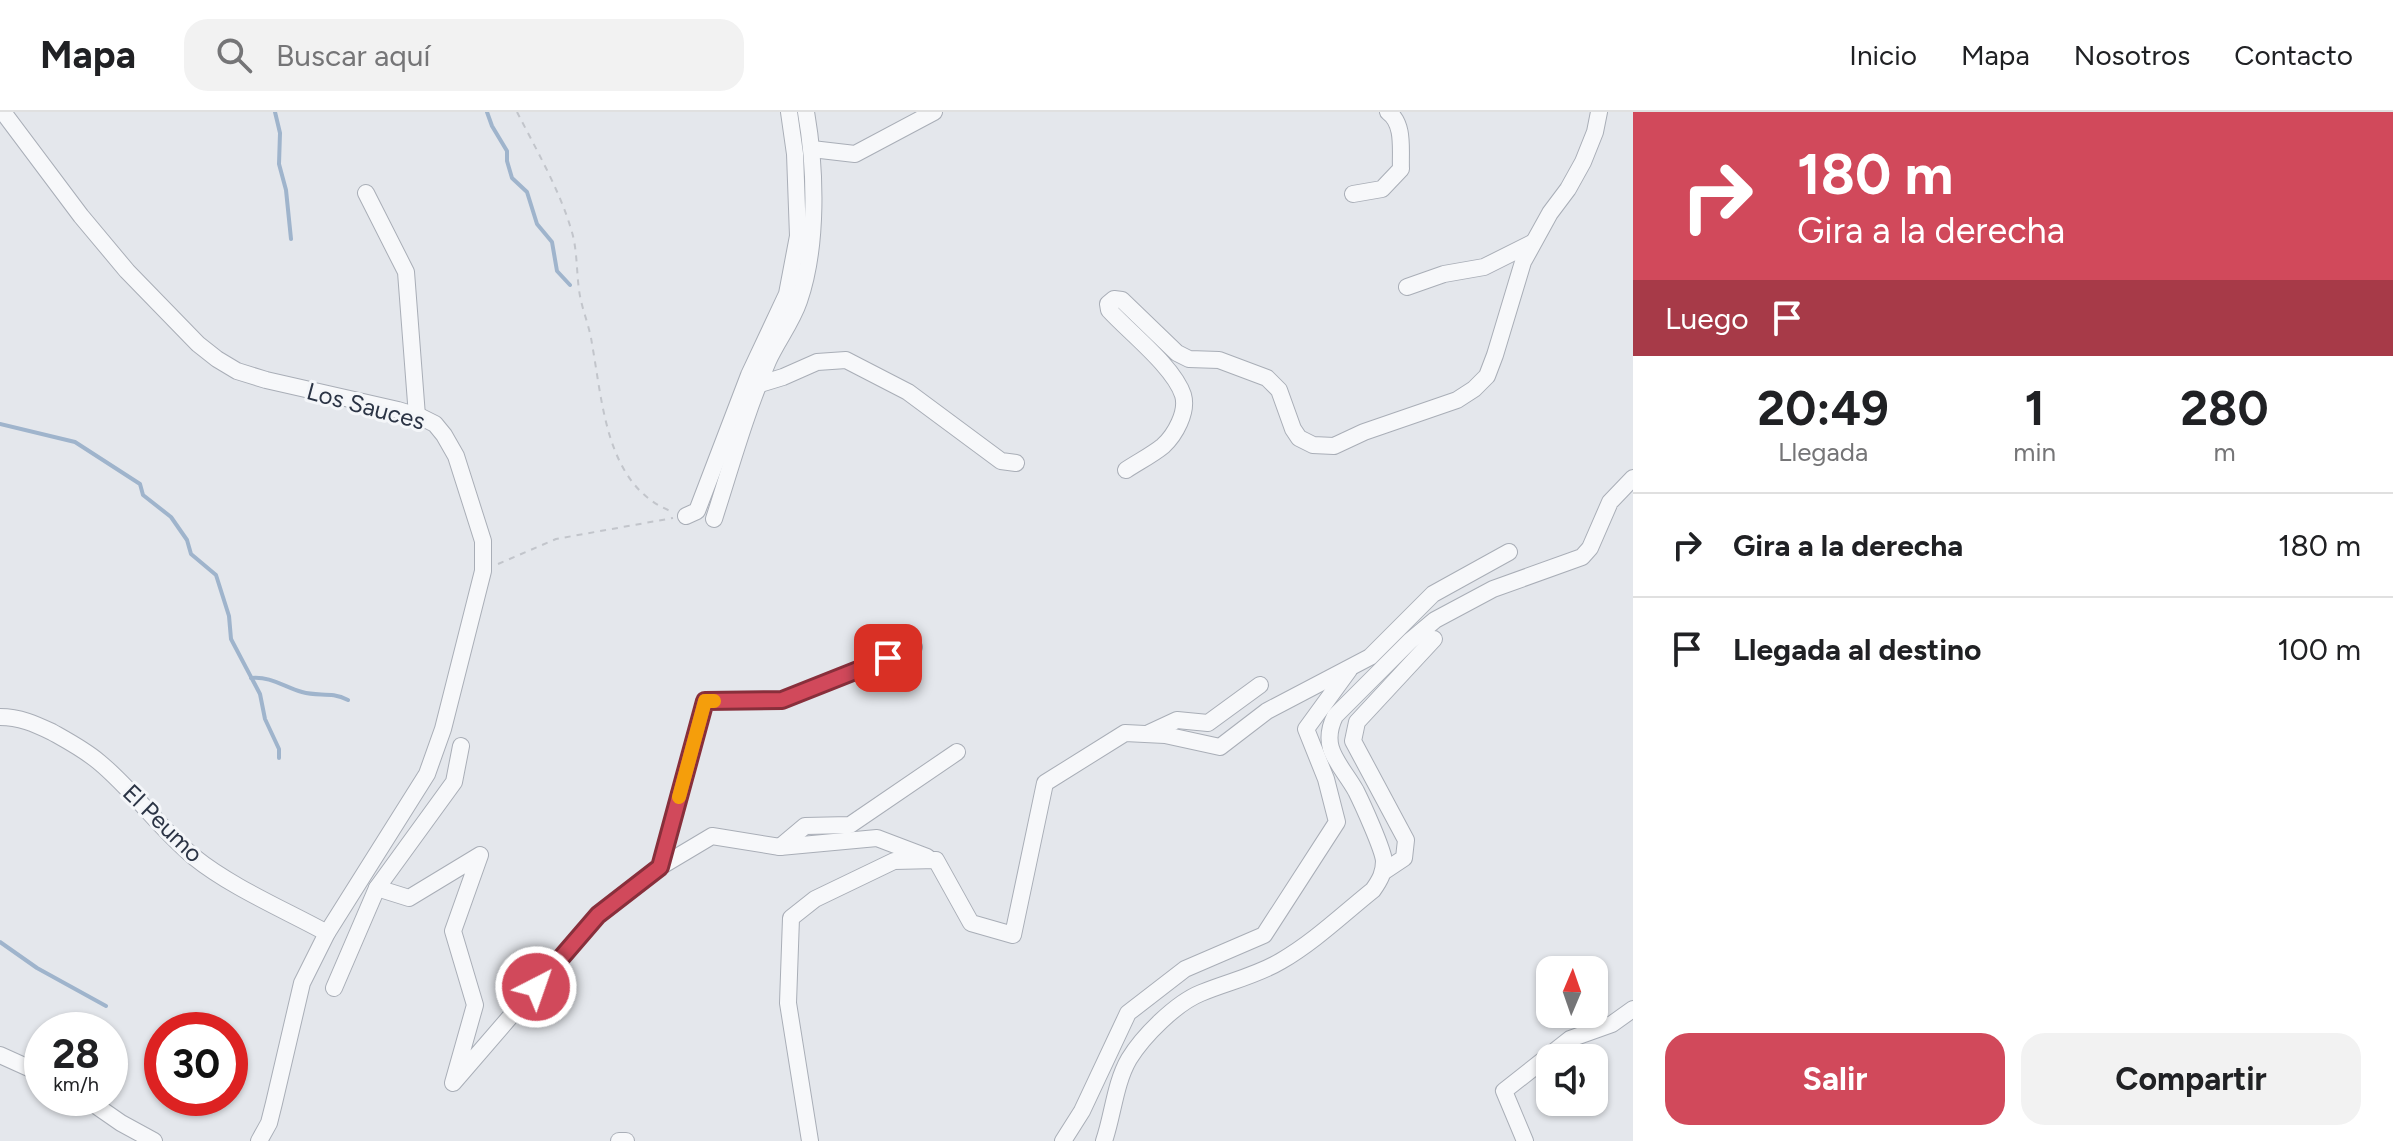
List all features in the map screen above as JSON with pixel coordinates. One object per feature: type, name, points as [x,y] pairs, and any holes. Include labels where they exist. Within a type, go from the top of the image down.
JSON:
[{"type":"street","name":"Los Sauces","points":[[3,112],[81,216],[127,271],[198,344],[217,359],[237,371],[266,380],[417,416],[435,424],[456,456],[483,541],[483,571],[443,729],[427,774],[327,933],[302,983],[274,1103],[265,1133],[259,1141]]},
{"type":"street","points":[[686,516],[697,511],[749,375],[787,294],[798,236],[795,154],[789,112]]},
{"type":"street","points":[[714,519],[768,361],[799,303],[807,268],[813,208],[812,149],[806,112]]},
{"type":"street","points":[[812,149],[855,154],[934,112]]},
{"type":"street","points":[[1353,194],[1382,189],[1401,169],[1399,127],[1388,112]]},
{"type":"street","points":[[1126,470],[1163,446],[1173,435],[1184,403],[1183,395],[1171,375],[1109,310],[1110,300],[1122,300],[1177,353],[1189,359],[1219,360],[1267,378],[1279,390],[1299,438],[1313,445],[1334,446],[1364,432],[1457,400],[1487,376],[1523,262],[1583,162],[1599,112]]},
{"type":"street","points":[[366,193],[406,272],[417,416]]},
{"type":"street","points":[[1407,287],[1444,274],[1484,267],[1532,243]]},
{"type":"street","points":[[760,384],[817,362],[846,360],[908,392],[1001,461],[1016,463]]},
{"type":"street","points":[[1104,1141],[1124,1069],[1158,1025],[1198,994],[1277,964],[1299,950],[1373,890],[1381,880],[1384,856],[1356,791],[1336,761],[1330,745],[1330,726],[1335,716],[1435,620],[1505,584],[1582,557],[1590,548],[1610,502],[1633,478]]},
{"type":"street","points":[[377,888],[409,898],[480,855],[453,931],[475,1005],[453,1083],[598,915],[660,867],[712,836],[780,847],[877,838],[936,860],[971,923],[1013,935],[1045,783],[1125,733],[1165,735],[1220,747],[1267,711],[1370,657],[1433,594],[1509,552]]},
{"type":"street","points":[[1383,872],[1404,858],[1406,840],[1353,741],[1357,722],[1434,639]]},
{"type":"street","points":[[660,867],[705,701],[782,700],[914,647]]},
{"type":"street","points":[[1063,1141],[1082,1111],[1128,1013],[1185,969],[1264,935],[1337,822],[1326,779],[1306,729],[1351,666]]},
{"type":"street","points":[[1147,734],[1177,720],[1208,723],[1260,685]]},
{"type":"street","name":"El Peumo","points":[[0,717],[31,722],[71,742],[98,761],[136,797],[163,829],[197,859],[327,933]]},
{"type":"street","points":[[334,988],[377,888],[454,782],[461,746]]},
{"type":"street","points":[[780,847],[805,826],[850,825],[957,752]]},
{"type":"street","points":[[810,1141],[788,1003],[791,918],[815,899],[894,861],[936,860]]},
{"type":"street","points":[[1525,1141],[1504,1091],[1570,1039],[1612,1024],[1633,1009]]},
{"type":"street","points":[[0,1055],[24,1066]]},
{"type":"street","points":[[111,1116],[154,1141]]},
{"type":"street","points":[[619,1141],[626,1141]]},
{"type":"path","points":[[517,112],[572,231],[580,297],[612,446],[632,484],[659,506],[686,516]]},
{"type":"path","points":[[483,571],[556,539],[686,516]]},
{"type":"waterway","points":[[275,112],[280,133],[279,164],[286,190],[291,239]]},
{"type":"waterway","points":[[487,112],[507,151],[512,178],[527,192],[537,224],[552,242],[557,271],[570,285]]},
{"type":"waterway","points":[[0,424],[75,442],[140,484],[143,495],[171,517],[187,540],[191,554],[216,575],[229,616],[231,639],[260,694],[265,719],[279,749],[279,758]]},
{"type":"waterway","points":[[251,678],[348,700]]},
{"type":"waterway","points":[[0,942],[37,968],[106,1006]]},
{"type":"slow traffic","points":[[679,797],[705,701],[714,701]]},
{"type":"route","points":[[536,987],[598,915],[660,867],[705,701],[782,700],[888,658]]}]
